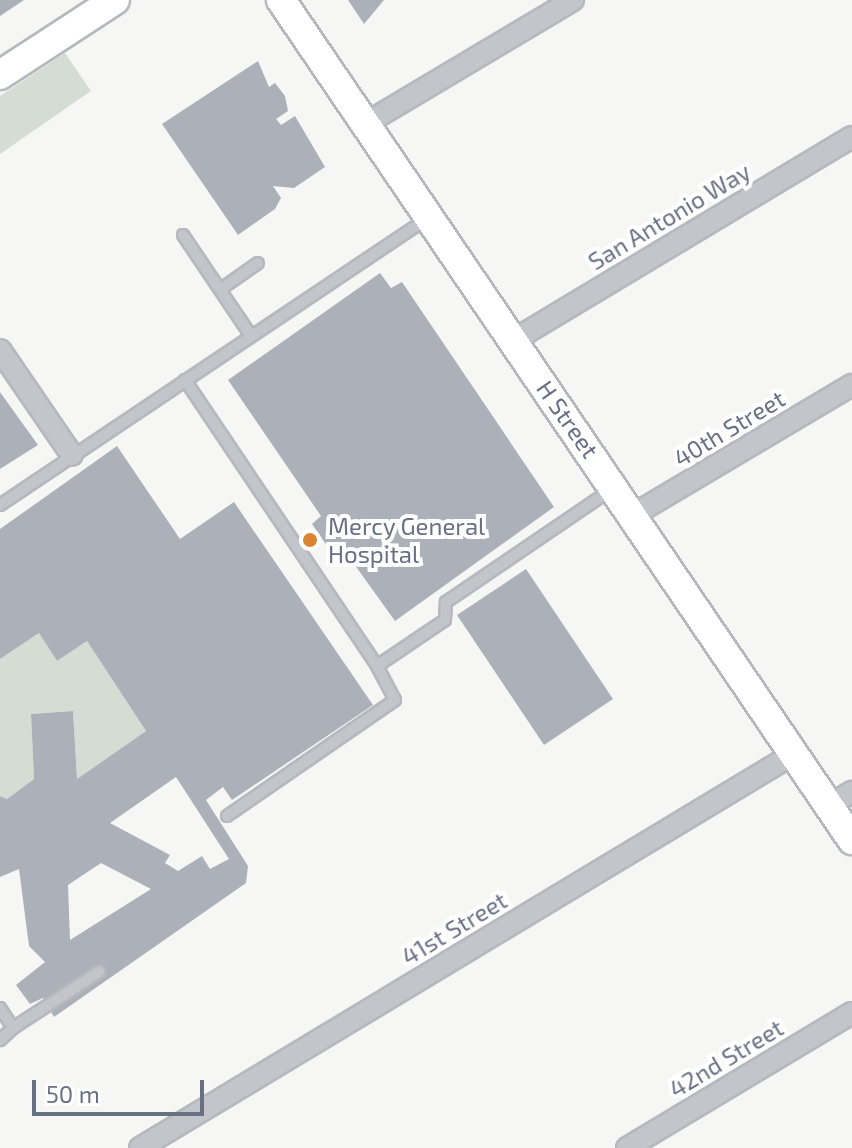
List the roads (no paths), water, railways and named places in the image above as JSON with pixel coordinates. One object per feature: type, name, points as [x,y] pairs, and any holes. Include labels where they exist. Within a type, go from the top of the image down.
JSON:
[{"type":"main road","points":[[0,75],[115,0]]},
{"type":"main road","name":"H Street","points":[[281,0],[795,753],[841,799],[852,840]]},
{"type":"street","points":[[365,124],[573,0]]},
{"type":"street","name":"San Antonio Way","points":[[514,340],[852,137]]},
{"type":"street","points":[[0,350],[72,455]]},
{"type":"street","name":"40th Street","points":[[633,515],[852,385]]},
{"type":"street","name":"41st Street","points":[[140,1148],[795,753]]},
{"type":"street","name":"42nd Street","points":[[627,1148],[852,1013]]},
{"type":"lane","points":[[0,505],[430,217]]},
{"type":"lane","points":[[183,235],[251,336]]},
{"type":"lane","points":[[221,289],[258,263]]},
{"type":"lane","points":[[185,380],[377,666],[395,700],[227,816]]},
{"type":"lane","points":[[377,666],[445,620],[446,602],[615,487]]},
{"type":"lane","points":[[0,1040],[13,1028],[99,972]]},
{"type":"lane","points":[[0,1008],[13,1028]]},
{"type":"place","name":"Mercy General Hospital","points":[[310,540]]}]
